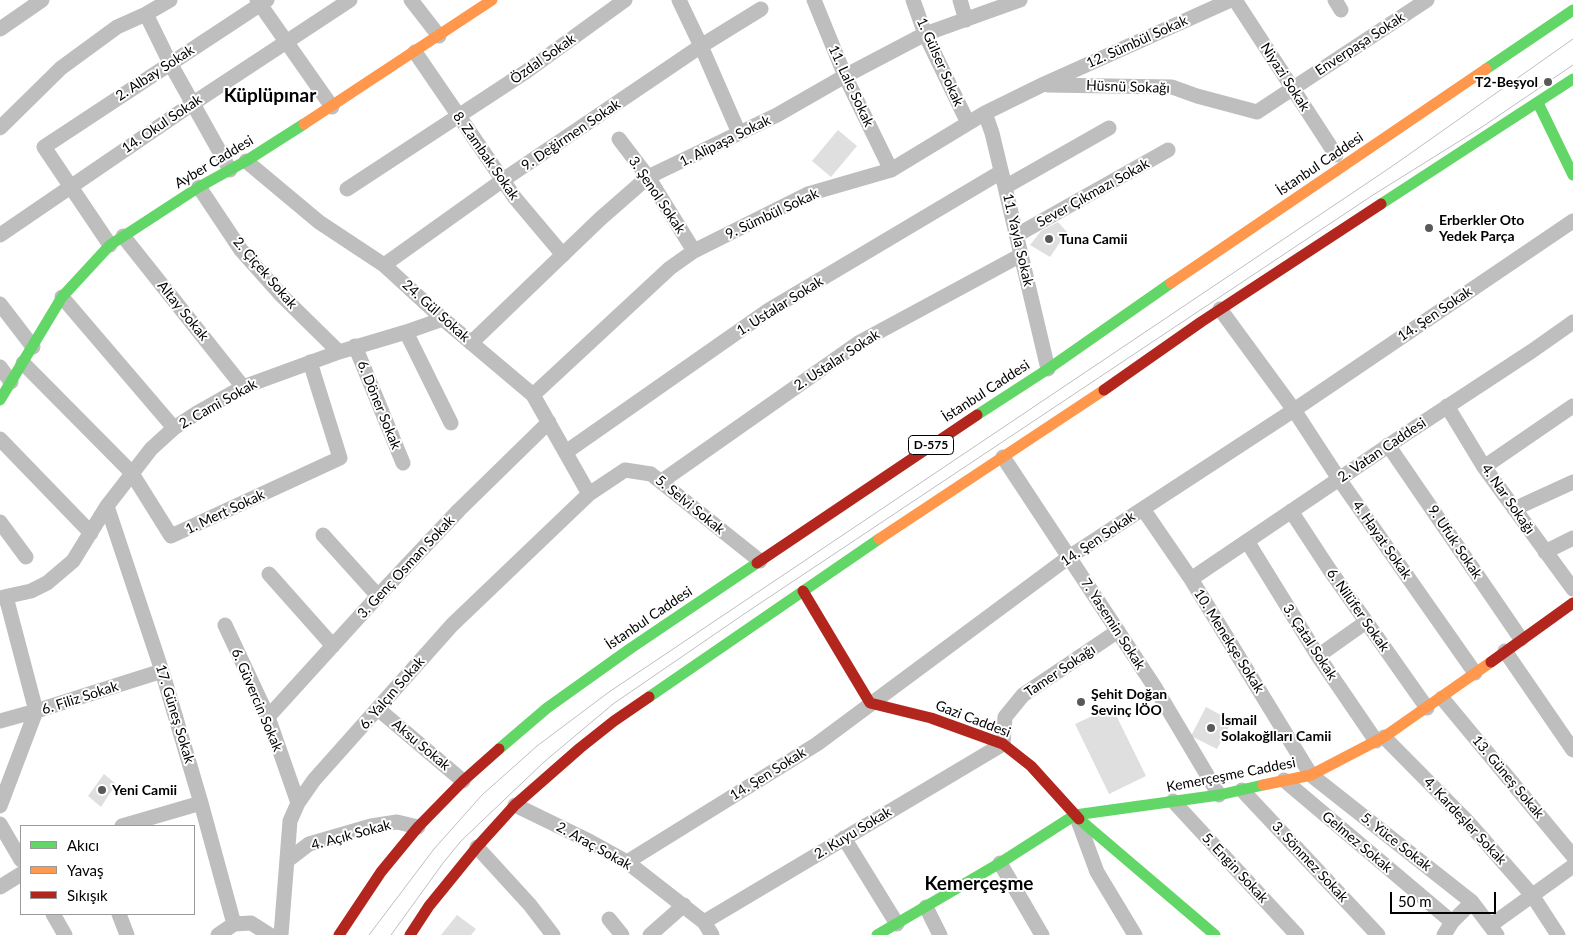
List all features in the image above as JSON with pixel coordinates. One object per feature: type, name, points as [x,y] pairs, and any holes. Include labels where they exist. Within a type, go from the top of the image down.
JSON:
[{"type":"main road","name":"Ayber Caddesi","points":[[0,400],[62,297],[110,246],[123,236],[332,107],[492,0]]},
{"type":"main road","name":"İstanbul Caddesi","points":[[340,933],[380,872],[418,827],[463,781],[514,734],[575,687],[949,433],[1048,369],[1177,278],[1573,10]]},
{"type":"main road","points":[[410,935],[430,906],[477,847],[515,804],[614,721],[803,591],[1101,392],[1220,309],[1573,79]]},
{"type":"main road","points":[[1538,103],[1573,175]]},
{"type":"main road","points":[[803,591],[870,703]]},
{"type":"main road","name":"Kemerçeşme Caddesi","points":[[876,935],[1000,863],[1075,815],[1219,794],[1311,775],[1380,739],[1427,708],[1573,602]]},
{"type":"main road","name":"Gazi Caddesi","points":[[870,703],[931,718],[1003,744],[1031,766],[1075,815],[1215,935]]},
{"type":"street","points":[[0,30],[42,0]]},
{"type":"street","points":[[0,128],[61,68],[117,27],[146,14],[170,0]]},
{"type":"street","name":"14. Okul Sokak","points":[[0,235],[192,104],[350,0]]},
{"type":"street","points":[[411,0],[439,36]]},
{"type":"street","name":"Özdal Sokak","points":[[347,189],[527,71],[625,0]]},
{"type":"street","points":[[679,0],[740,134]]},
{"type":"street","name":"11. Lale Sokak","points":[[814,0],[845,76],[891,170]]},
{"type":"street","name":"1. Gülser Sokak","points":[[913,0],[925,34],[968,124]]},
{"type":"street","points":[[960,0],[966,20]]},
{"type":"street","name":"1. Alipaşa Sokak","points":[[471,343],[600,219],[648,177],[777,115],[845,76],[925,34],[1020,0]]},
{"type":"street","name":"12. Sümbül Sokak","points":[[1044,84],[1233,0]]},
{"type":"street","name":"Niyazi Sokak","points":[[1233,0],[1336,154]]},
{"type":"street","name":"Enverpaşa Sokak","points":[[1292,88],[1427,0]]},
{"type":"street","points":[[262,1],[286,42],[332,107]]},
{"type":"street","name":"2. Albay Sokak","points":[[70,187],[44,147],[262,1]]},
{"type":"street","name":"9. Değirmen Sokak","points":[[384,265],[503,180],[701,46],[761,10]]},
{"type":"street","points":[[146,14],[192,104],[230,170]]},
{"type":"street","name":"8. Zambak Sokak","points":[[415,52],[515,198],[562,256]]},
{"type":"street","name":"Hüsnü Sokağı","points":[[1044,84],[1172,87],[1256,112],[1292,88]]},
{"type":"street","name":"9. Sümbül Sokak","points":[[532,395],[670,268],[694,251],[808,194],[891,170],[985,113],[1044,84]]},
{"type":"street","name":"11. Yayla Sokak","points":[[985,113],[1017,235],[1048,369]]},
{"type":"street","points":[[1005,188],[1109,128]]},
{"type":"street","name":"3. Şenol Sokak","points":[[619,139],[648,177],[694,251]]},
{"type":"street","name":"Sever Çıkmazı Sokak","points":[[1017,235],[1168,150]]},
{"type":"street","name":"24. Gül Sokak","points":[[246,161],[319,222],[384,265],[443,319],[532,395],[589,494]]},
{"type":"street","name":"1. Ustalar Sokak","points":[[566,452],[769,310],[1001,172]]},
{"type":"street","points":[[70,187],[110,246]]},
{"type":"street","name":"2. Çiçek Sokak","points":[[200,188],[241,250],[282,296],[339,352]]},
{"type":"street","name":"14. Şen Sokak","points":[[626,862],[817,744],[1069,557],[1294,410],[1573,221]]},
{"type":"street","name":"Altay Sokak","points":[[123,236],[243,387]]},
{"type":"street","name":"2. Ustalar Sokak","points":[[662,481],[860,342],[1021,255]]},
{"type":"street","points":[[62,297],[174,428]]},
{"type":"street","points":[[0,304],[33,347]]},
{"type":"street","name":"4. Hayat Sokak","points":[[1220,309],[1294,410],[1339,479],[1475,673]]},
{"type":"street","name":"2. Cami Sokak","points":[[3,597],[31,591],[47,583],[73,561],[107,506],[151,449],[174,428],[197,413],[243,387],[356,346],[443,319]]},
{"type":"street","name":"2. Vatan Caddesi","points":[[1191,579],[1573,322]]},
{"type":"street","points":[[406,332],[451,423]]},
{"type":"street","name":"6. Döner Sokak","points":[[356,346],[403,464]]},
{"type":"street","name":"1. Mert Sokak","points":[[23,364],[132,472],[171,536],[340,458],[310,362]]},
{"type":"street","points":[[0,367],[12,382]]},
{"type":"street","name":"4. Nar Sokağı","points":[[1447,406],[1484,467],[1573,589]]},
{"type":"street","points":[[1484,467],[1573,406]]},
{"type":"street","name":"3. Genç Osman Sokak","points":[[268,717],[459,510],[549,422]]},
{"type":"street","points":[[0,439],[91,533]]},
{"type":"street","name":"9. Ufuk Sokak","points":[[1388,445],[1521,639]]},
{"type":"street","name":"7. Yasemin Sokak","points":[[1003,457],[1156,689],[1219,794]]},
{"type":"street","name":"5. Selvi Sokak","points":[[589,494],[625,470],[651,474],[760,561]]},
{"type":"street","points":[[1514,509],[1573,482]]},
{"type":"street","name":"6. Yalçın Sokak","points":[[280,935],[290,821],[298,803],[314,780],[452,625],[589,494]]},
{"type":"street","name":"17. Güneş Sokak","points":[[107,506],[162,671],[234,924]]},
{"type":"street","name":"10. Menekşe Sokak","points":[[1144,509],[1191,579],[1311,775]]},
{"type":"street","name":"6. Nilüfer Sokak","points":[[1291,511],[1329,569],[1427,708]]},
{"type":"street","points":[[0,522],[26,557]]},
{"type":"street","points":[[323,535],[378,596]]},
{"type":"street","points":[[1545,552],[1573,538]]},
{"type":"street","name":"3. Çatal Sokak","points":[[1247,541],[1318,656],[1380,739]]},
{"type":"street","points":[[269,574],[332,646]]},
{"type":"street","points":[[0,721],[36,711],[3,597]]},
{"type":"street","points":[[1318,656],[1366,622]]},
{"type":"street","name":"6. Güvercin Sokak","points":[[225,626],[268,717],[298,803]]},
{"type":"street","name":"Tamer Sokağı","points":[[1003,744],[1005,717],[1023,695],[1118,632]]},
{"type":"street","points":[[1505,651],[1573,750]]},
{"type":"street","name":"6. Filiz Sokak","points":[[0,806],[36,711],[162,671]]},
{"type":"street","name":"13. Güneş Sokak","points":[[1442,698],[1573,856]]},
{"type":"street","name":"Aksu Sokak","points":[[378,709],[463,781]]},
{"type":"street","name":"4. Kardeşler Sokak","points":[[1380,739],[1467,821],[1532,895],[1558,935]]},
{"type":"street","name":"2. Kuyu Sokak","points":[[704,922],[1003,744]]},
{"type":"street","name":"5. Yüce Sokak","points":[[1311,775],[1472,902],[1494,930]]},
{"type":"street","name":"Gelmez Sokak","points":[[1284,780],[1448,929],[1472,902]]},
{"type":"street","name":"3. Sönmez Sokak","points":[[1242,790],[1378,935]]},
{"type":"street","name":"5. Engin Sokak","points":[[1173,801],[1297,935]]},
{"type":"street","points":[[125,825],[201,803]]},
{"type":"street","name":"2. Araç Sokak","points":[[515,804],[589,840],[626,862],[684,905],[704,922],[712,935]]},
{"type":"street","points":[[1075,815],[1097,872],[1135,935]]},
{"type":"street","name":"4. Açık Sokak","points":[[288,860],[309,844],[371,826],[397,822],[418,827]]},
{"type":"street","points":[[0,824],[20,858]]},
{"type":"street","points":[[844,838],[897,924]]},
{"type":"street","points":[[477,847],[530,905],[553,935]]},
{"type":"street","points":[[1000,863],[1042,935]]},
{"type":"street","points":[[1494,930],[1532,895],[1573,866]]},
{"type":"street","points":[[0,887],[20,875]]},
{"type":"street","points":[[650,935],[684,905]]},
{"type":"street","points":[[926,907],[940,935]]},
{"type":"street","points":[[54,915],[65,935]]},
{"type":"street","points":[[119,915],[127,935]]},
{"type":"street","points":[[609,920],[622,935]]},
{"type":"street","points":[[218,935],[234,924],[250,923],[270,935]]},
{"type":"street","points":[[324,935],[340,933]]},
{"type":"building","points":[[838,130],[857,146],[831,177],[812,161]]},
{"type":"building","name":"Tuna Camii","points":[[1058,222],[1067,232],[1050,257],[1030,245],[1041,231]]},
{"type":"building","points":[[1112,707],[1146,776],[1109,794],[1075,724]]},
{"type":"building","name":"İsmail Solakoğlları Camii","points":[[1206,707],[1232,721],[1217,749],[1191,736]]},
{"type":"building","name":"Yeni Camii","points":[[104,774],[116,784],[101,807],[88,796]]},
{"type":"building","points":[[457,915],[476,929],[471,935],[441,935]]},
{"type":"tram line","points":[[369,935],[434,849],[482,795],[537,746],[609,692],[1391,167],[1573,39]]},
{"type":"tram line","points":[[391,935],[462,840],[544,762],[613,704],[747,612],[1373,195],[1482,127],[1573,65]]},
{"type":"traffic: fast","points":[[1486,69],[1573,10]]},
{"type":"traffic: fast","points":[[1381,204],[1573,79]]},
{"type":"traffic: fast","points":[[1538,103],[1573,175]]},
{"type":"traffic: fast","points":[[0,400],[62,297],[110,245],[199,187],[246,161],[304,124]]},
{"type":"traffic: fast","points":[[977,415],[1048,369],[1171,283]]},
{"type":"traffic: fast","points":[[649,697],[879,539]]},
{"type":"traffic: fast","points":[[499,749],[547,708],[631,648],[757,563]]},
{"type":"traffic: fast","points":[[877,935],[1000,863],[1075,815],[1219,795],[1263,785]]},
{"type":"traffic: fast","points":[[1079,819],[1215,935]]},
{"type":"traffic: slow","points":[[304,124],[492,0]]},
{"type":"traffic: slow","points":[[1171,283],[1486,69]]},
{"type":"traffic: slow","points":[[879,539],[1104,390]]},
{"type":"traffic: slow","points":[[1263,785],[1311,775],[1384,737],[1491,662]]},
{"type":"traffic: jam","points":[[1104,390],[1201,322],[1381,204]]},
{"type":"traffic: jam","points":[[757,563],[977,415]]},
{"type":"traffic: jam","points":[[803,591],[870,703],[931,718],[1003,744],[1031,766],[1079,819]]},
{"type":"traffic: jam","points":[[1491,662],[1573,603]]},
{"type":"traffic: jam","points":[[410,935],[429,906],[477,847],[515,805],[580,748],[614,721],[649,697]]},
{"type":"traffic: jam","points":[[339,935],[381,872],[418,827],[463,781],[499,749]]},
{"type":"place","name":"T2-Beşyol","points":[[1548,82]]},
{"type":"place","name":"Erberkler Oto Yedek Parça","points":[[1429,228]]},
{"type":"place","name":"Tuna Camii","points":[[1049,239]]},
{"type":"place","name":"Şehit Doğan Sevinç İÖO","points":[[1081,702]]},
{"type":"place","name":"İsmail Solakoğlları Camii","points":[[1211,728]]},
{"type":"place","name":"Yeni Camii","points":[[102,790]]},
{"type":"district","name":"Küplüpınar","points":[[270,96]]},
{"type":"district","name":"Kemerçeşme","points":[[979,884]]}]
